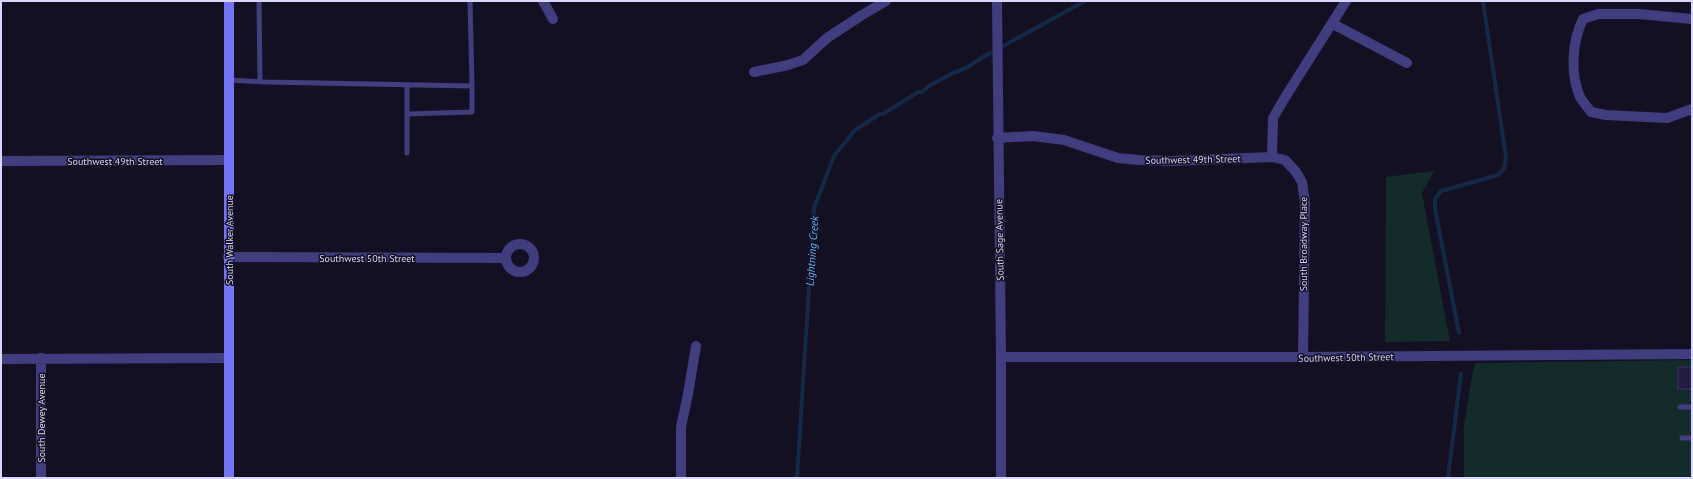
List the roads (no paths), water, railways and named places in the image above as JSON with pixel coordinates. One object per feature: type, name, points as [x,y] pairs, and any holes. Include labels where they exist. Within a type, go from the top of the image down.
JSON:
[{"type":"main road","name":"South Walker Avenue","points":[[229,1],[229,478]]},
{"type":"street","points":[[543,1],[553,19]]},
{"type":"street","points":[[754,72],[788,65],[803,60],[827,38],[886,1]]},
{"type":"street","name":"South Sage Avenue","points":[[997,1],[1001,478]]},
{"type":"street","points":[[1272,157],[1273,118],[1346,1]]},
{"type":"street","points":[[1692,19],[1639,14],[1598,14],[1583,19],[1578,31],[1575,56],[1575,78],[1580,98],[1591,112],[1606,115],[1667,118],[1692,109]]},
{"type":"street","points":[[1333,24],[1407,63]]},
{"type":"street","name":"Southwest 49th Street","points":[[997,138],[1033,136],[1064,140],[1118,158],[1139,160],[1172,161],[1272,157]]},
{"type":"street","name":"South Broadway Place","points":[[1272,157],[1285,160],[1296,172],[1302,182],[1304,203],[1303,357]]},
{"type":"street","name":"Southwest 49th Street","points":[[1,161],[229,160]]},
{"type":"street","name":"Southwest 50th Street","points":[[228,257],[506,258]]},
{"type":"street","points":[[681,478],[681,427],[696,346]]},
{"type":"street","name":"Southwest 50th Street","points":[[1001,357],[1303,357],[1692,354]]},
{"type":"street","name":"South Dewey Avenue","points":[[40,358],[40,478]]},
{"type":"street","points":[[1,359],[229,358]]},
{"type":"lane","points":[[259,1],[260,82]]},
{"type":"lane","points":[[407,114],[472,112],[470,1]]},
{"type":"lane","points":[[229,80],[260,82],[472,86]]},
{"type":"lane","points":[[406,85],[407,153]]},
{"type":"lane","points":[[1680,407],[1692,407]]},
{"type":"lane","points":[[1682,438],[1692,438]]},
{"type":"waterway","name":"Lightning Creek","points":[[797,478],[814,208],[834,156],[855,130],[880,114],[883,114],[918,92],[922,92],[929,86],[955,72],[966,68],[983,57],[1085,1]]},
{"type":"waterway","points":[[1459,333],[1435,209],[1435,199],[1441,191],[1498,175],[1504,169],[1506,158],[1483,1]]},
{"type":"waterway","points":[[1448,478],[1461,374]]}]
